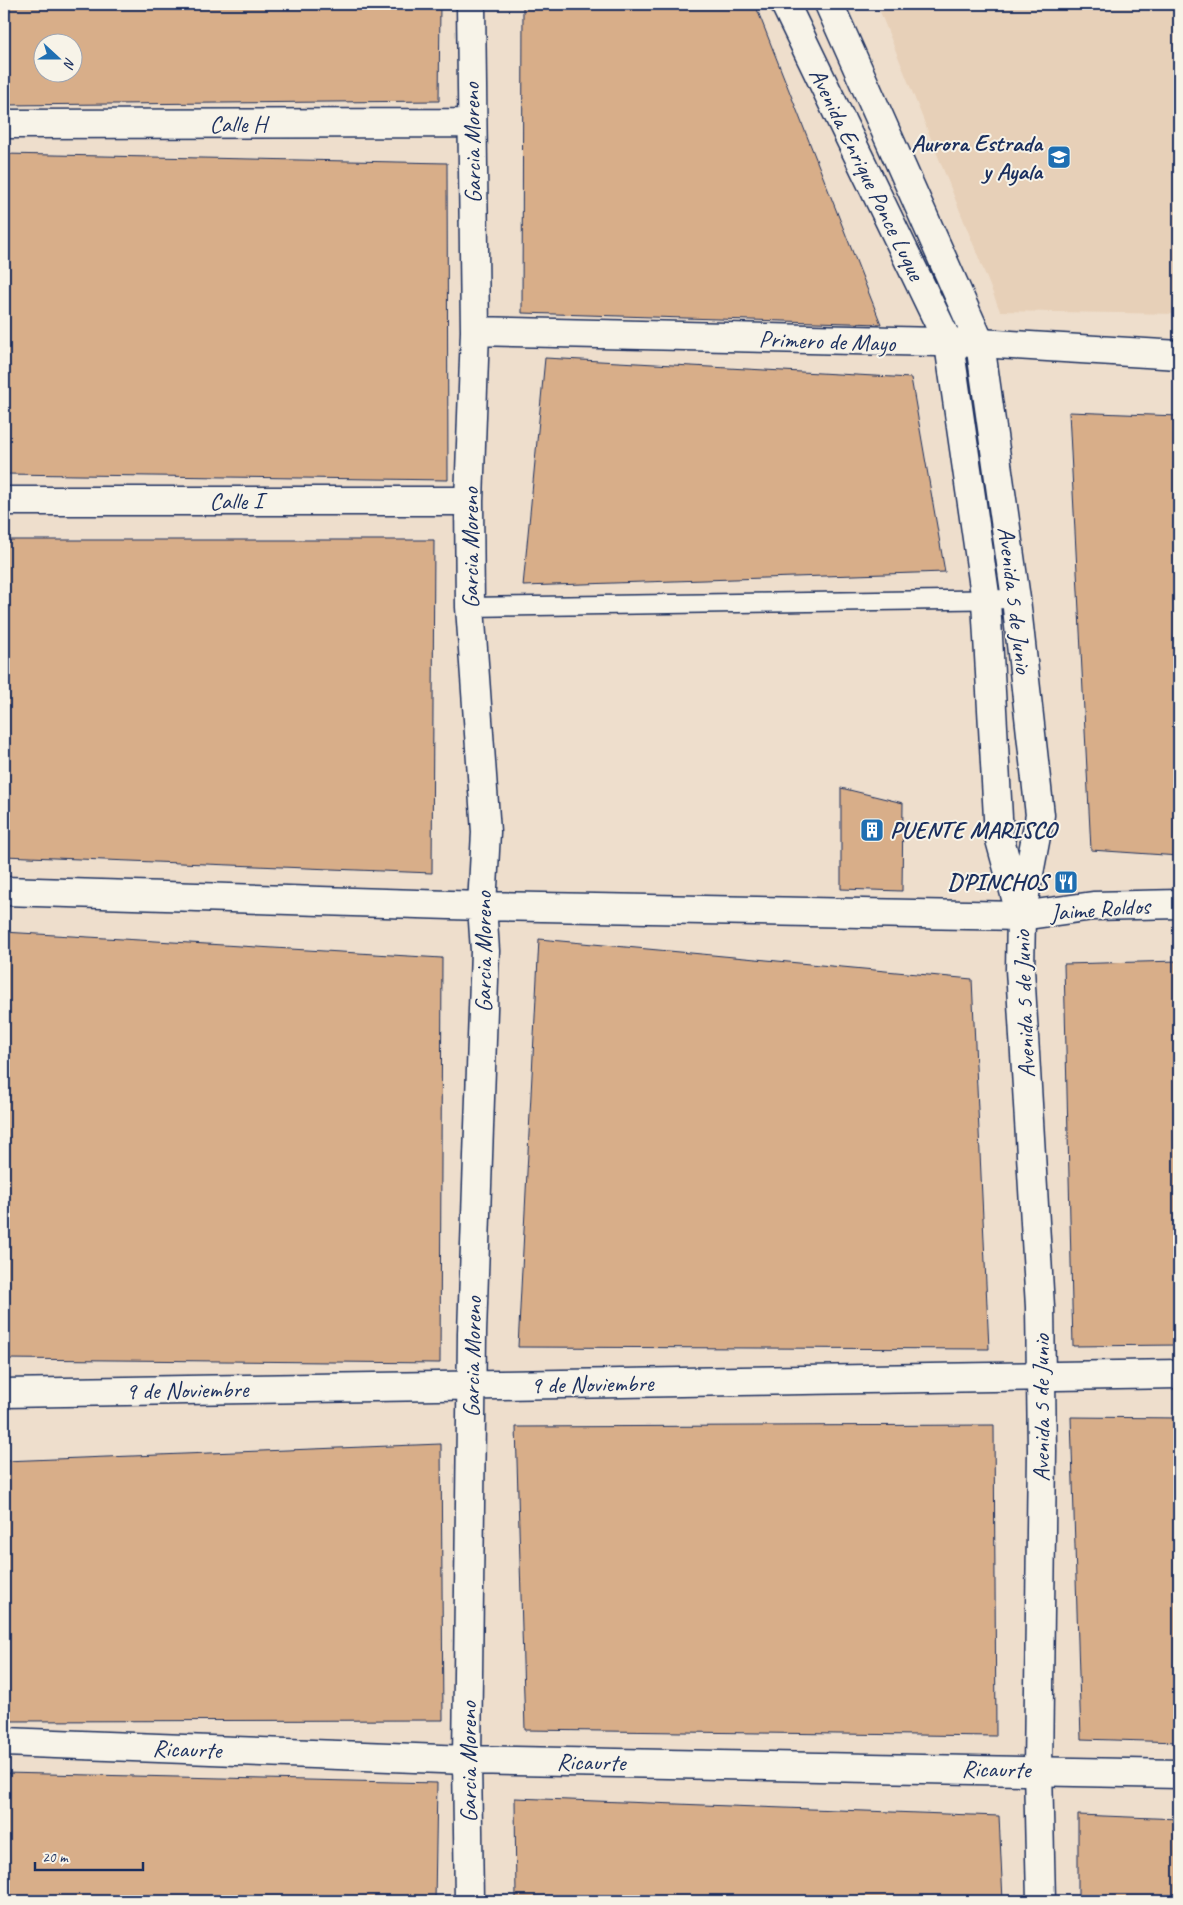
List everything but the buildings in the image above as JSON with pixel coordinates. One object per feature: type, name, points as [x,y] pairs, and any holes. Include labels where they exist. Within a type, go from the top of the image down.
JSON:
[{"type":"street","name":"Garcia Moreno","points":[[468,1901],[467,1760],[471,1385],[485,950],[482,906],[486,832],[470,607],[469,502],[475,331],[471,4]]},
{"type":"street","name":"Avenida Enrique Ponce Luque","points":[[785,4],[949,344]]},
{"type":"street","name":"Avenida Enrique Ponce Luque","points":[[830,4],[980,344]]},
{"type":"street","name":"Calle H","points":[[4,124],[472,123]]},
{"type":"street","name":"Primero de Mayo","points":[[475,331],[980,344],[1179,355]]},
{"type":"street","name":"Avenida 5 de Junio","points":[[949,344],[986,600],[998,836],[1021,916]]},
{"type":"street","name":"Avenida 5 de Junio","points":[[980,344],[1016,599],[1040,815],[1021,916],[1020,969],[1040,1307],[1038,1769],[1041,1901]]},
{"type":"street","name":"Calle I","points":[[4,501],[469,502]]},
{"type":"street","name":"Jaime Roldos","points":[[4,891],[482,906],[1021,916],[1093,906],[1179,904]]},
{"type":"street","name":"9 de Noviembre","points":[[4,1393],[1179,1374]]},
{"type":"street","name":"Ricaurte","points":[[4,1742],[467,1760],[1038,1769],[1179,1774]]},
{"type":"lane","points":[[470,607],[1016,599]]},
{"type":"shaded area","name":"Aurora Estrada y Ayala","points":[[877,4],[1179,4],[1179,314],[1000,311]]},
{"type":"place","name":"Aurora Estrada y Ayala","points":[[1059,157]]},
{"type":"place","name":"PUENTE MARISCO","points":[[872,830]]},
{"type":"place","name":"D'PINCHOS","points":[[1066,882]]}]
